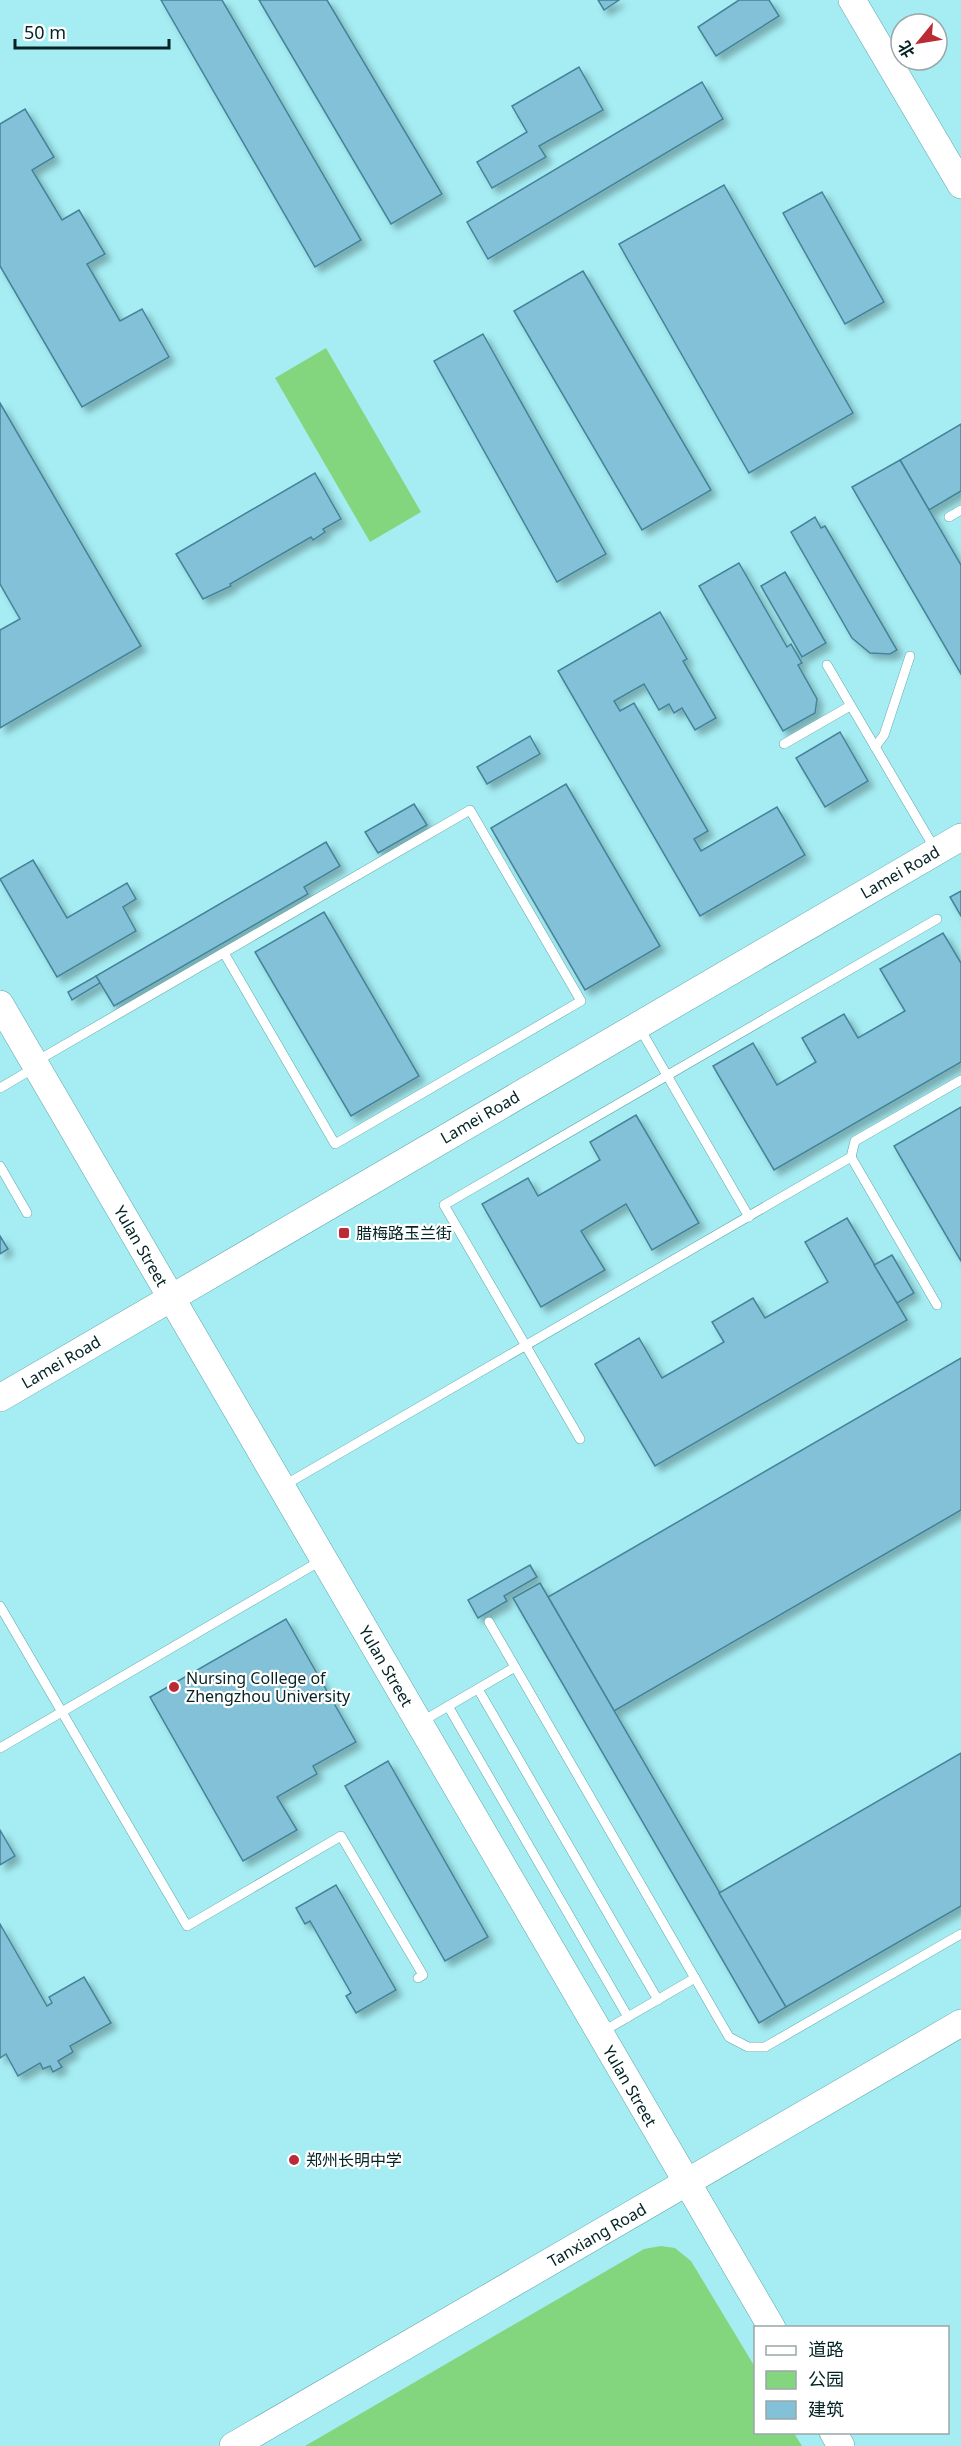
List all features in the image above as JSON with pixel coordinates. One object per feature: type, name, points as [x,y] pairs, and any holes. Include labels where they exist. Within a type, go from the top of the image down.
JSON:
[{"type":"street","points":[[852,0],[961,185]]},
{"type":"street","name":"Lamei Road","points":[[0,1398],[961,837]]},
{"type":"street","name":"Yulan Street","points":[[0,1004],[771,2326]]},
{"type":"street","name":"Tanxiang Road","points":[[232,2446],[961,2023]]},
{"type":"lane","points":[[949,517],[961,510]]},
{"type":"lane","points":[[875,747],[884,735],[910,656]]},
{"type":"lane","points":[[827,665],[936,851]]},
{"type":"lane","points":[[784,744],[850,706]]},
{"type":"lane","points":[[0,1088],[224,952],[470,810],[581,1001],[335,1144],[224,952]]},
{"type":"lane","points":[[580,1439],[444,1205],[937,919]]},
{"type":"lane","points":[[638,1025],[749,1217]]},
{"type":"lane","points":[[937,1305],[851,1157],[855,1141],[961,1080]]},
{"type":"lane","points":[[281,1487],[851,1157]]},
{"type":"lane","points":[[0,1166],[27,1213]]},
{"type":"lane","points":[[0,1748],[323,1559]]},
{"type":"lane","points":[[0,1606],[187,1926],[341,1836],[423,1975],[418,1978]]},
{"type":"lane","points":[[489,1622],[729,2037],[747,2047],[765,2047],[961,1934]]},
{"type":"lane","points":[[419,1723],[515,1667]]},
{"type":"lane","points":[[478,1689],[658,2000]]},
{"type":"lane","points":[[448,1706],[628,2017]]},
{"type":"lane","points":[[600,2033],[695,1978]]},
{"type":"green space","points":[[326,348],[421,512],[370,542],[275,378]]},
{"type":"green space","points":[[661,2246],[675,2248],[691,2261],[754,2365],[754,2434],[795,2434],[802,2446],[305,2446],[644,2249]]},
{"type":"building","points":[[161,0],[222,0],[361,240],[315,267]]},
{"type":"building","points":[[259,0],[327,0],[442,194],[391,224]]},
{"type":"building","points":[[598,0],[619,0],[604,10]]},
{"type":"building","points":[[739,0],[769,0],[779,16],[716,56],[698,27]]},
{"type":"building","points":[[579,67],[603,110],[539,146],[546,157],[492,188],[477,162],[527,132],[512,106]]},
{"type":"building","points":[[702,82],[723,119],[488,259],[467,222]]},
{"type":"building","points":[[25,109],[54,157],[32,170],[62,220],[79,210],[105,254],[87,264],[120,321],[142,309],[169,357],[82,407],[0,266],[0,124]]},
{"type":"building","points":[[724,185],[853,413],[749,473],[619,244]]},
{"type":"building","points":[[822,192],[884,302],[845,324],[783,213]]},
{"type":"building","points":[[583,271],[711,490],[642,530],[514,311]]},
{"type":"building","points":[[483,334],[606,554],[557,582],[434,361]]},
{"type":"building","points":[[0,403],[141,646],[0,728],[0,630],[20,619],[0,584]]},
{"type":"building","points":[[961,424],[961,491],[929,510],[900,460]]},
{"type":"building","points":[[900,460],[961,565],[961,674],[852,487]]},
{"type":"building","points":[[315,473],[341,519],[323,529],[325,532],[313,540],[311,537],[230,584],[231,586],[203,599],[176,554]]},
{"type":"building","points":[[815,517],[821,528],[825,526],[897,650],[890,654],[870,653],[852,638],[791,532]]},
{"type":"building","points":[[739,563],[787,647],[791,644],[802,663],[798,665],[817,699],[815,713],[783,731],[699,586]]},
{"type":"building","points":[[785,572],[826,643],[802,657],[761,586]]},
{"type":"building","points":[[660,612],[687,659],[683,661],[716,718],[695,730],[682,708],[674,713],[669,704],[659,710],[644,684],[614,701],[620,711],[634,703],[708,831],[694,839],[701,851],[777,807],[805,855],[700,916],[558,671]]},
{"type":"building","points":[[840,732],[868,781],[825,807],[796,758]]},
{"type":"building","points":[[530,736],[540,754],[487,784],[477,767]]},
{"type":"building","points":[[566,784],[660,946],[585,990],[491,828]]},
{"type":"building","points":[[414,804],[427,825],[378,853],[365,832]]},
{"type":"building","points":[[326,842],[340,866],[304,887],[308,894],[114,1006],[96,976]]},
{"type":"building","points":[[33,860],[67,918],[127,883],[136,899],[123,907],[136,931],[57,977],[0,879]]},
{"type":"building","points":[[961,891],[961,916],[950,897]]},
{"type":"building","points":[[324,912],[419,1076],[351,1116],[255,952]]},
{"type":"building","points":[[943,933],[961,963],[961,1062],[774,1170],[713,1066],[753,1043],[777,1085],[816,1062],[802,1038],[844,1014],[858,1038],[905,1011],[880,969]]},
{"type":"building","points":[[96,976],[100,983],[72,1000],[68,992]]},
{"type":"building","points":[[961,1107],[961,1261],[894,1146]]},
{"type":"building","points":[[636,1115],[699,1223],[652,1250],[626,1204],[581,1231],[605,1270],[541,1307],[482,1204],[528,1178],[538,1196],[600,1160],[590,1142]]},
{"type":"building","points":[[847,1218],[907,1320],[655,1466],[595,1364],[639,1338],[662,1378],[724,1342],[712,1322],[753,1298],[765,1318],[828,1282],[805,1242]]},
{"type":"building","points":[[0,1236],[8,1249],[0,1254]]},
{"type":"building","points":[[892,1255],[914,1293],[897,1303],[874,1265]]},
{"type":"building","points":[[961,1358],[961,1510],[614,1711],[548,1597]]},
{"type":"building","points":[[530,1565],[537,1577],[504,1596],[507,1601],[478,1618],[468,1600]]},
{"type":"building","points":[[540,1583],[786,2007],[759,2023],[513,1598]]},
{"type":"building","points":[[286,1619],[356,1742],[313,1766],[317,1774],[277,1797],[297,1830],[243,1861],[150,1697]]},
{"type":"building","points":[[961,1753],[961,1906],[786,2007],[719,1893]]},
{"type":"building","points":[[388,1761],[488,1937],[445,1961],[345,1786]]},
{"type":"building","points":[[0,1830],[15,1856],[0,1865]]},
{"type":"building","points":[[336,1885],[396,1990],[356,2013],[346,1996],[351,1993],[310,1921],[305,1924],[296,1908]]},
{"type":"building","points":[[0,1924],[47,2006],[52,2003],[49,1997],[84,1977],[111,2023],[70,2046],[73,2052],[58,2061],[62,2067],[53,2072],[50,2066],[43,2069],[40,2063],[18,2076],[6,2054],[0,2058]]},
{"type":"place","name":"腊梅路玉兰街","points":[[344,1233]]},
{"type":"place","name":"Nursing College of Zhengzhou University","points":[[174,1687]]},
{"type":"place","name":"郑州长明中学","points":[[294,2160]]}]
